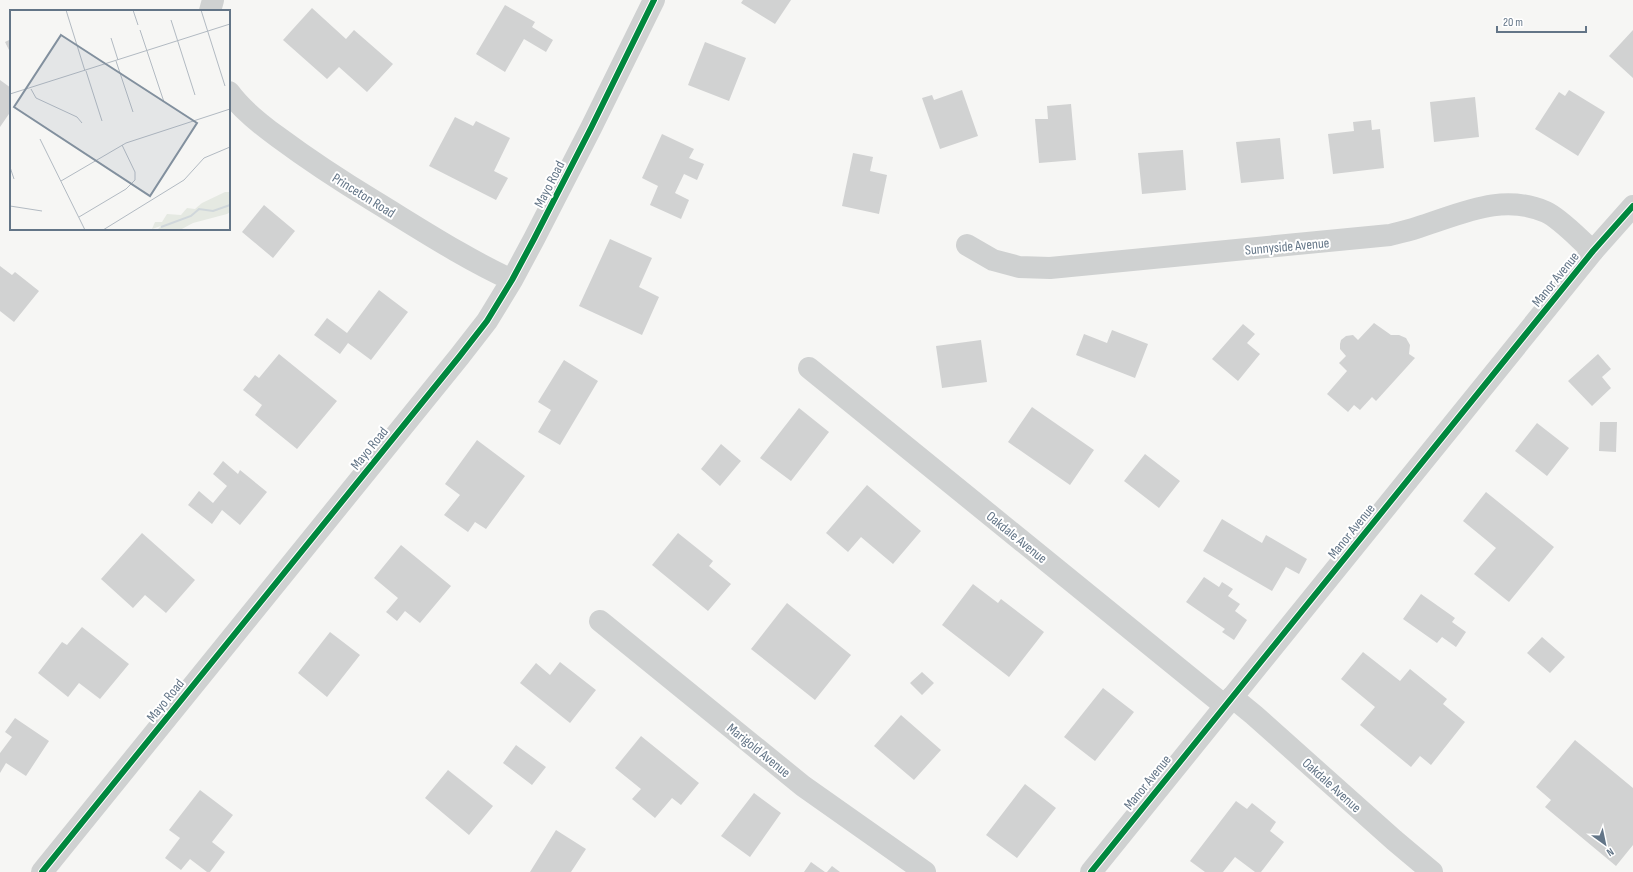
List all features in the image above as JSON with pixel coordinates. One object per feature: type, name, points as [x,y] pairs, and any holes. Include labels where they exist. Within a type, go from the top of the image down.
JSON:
[{"type":"street","points":[[210,10],[213,0]]},
{"type":"street","name":"Mayo Road","points":[[42,872],[487,321],[512,280],[588,135],[654,0]]},
{"type":"street","name":"Princeton Road","points":[[230,93],[258,122],[340,180],[463,256],[512,280]]},
{"type":"street","name":"Sunnyside Avenue","points":[[967,245],[993,260],[1019,268],[1050,268],[1390,235],[1474,208],[1501,204],[1526,205],[1547,213],[1593,251]]},
{"type":"street","name":"Manor Avenue","points":[[1090,872],[1593,251],[1633,206]]},
{"type":"street","name":"Oakdale Avenue","points":[[809,368],[1228,702],[1264,724],[1432,872]]},
{"type":"street","name":"Marigold Avenue","points":[[600,620],[803,786],[925,872]]},
{"type":"building","points":[[743,0],[791,0],[775,24],[741,3]]},
{"type":"building","points":[[505,5],[535,22],[532,27],[553,40],[546,52],[524,39],[505,72],[476,54]]},
{"type":"building","points":[[312,8],[346,39],[354,30],[393,64],[367,92],[339,67],[327,79],[283,40]]},
{"type":"building","points":[[1633,30],[1633,78],[1609,56]]},
{"type":"building","points":[[10,40],[10,52],[5,42]]},
{"type":"building","points":[[705,42],[746,58],[729,101],[688,85]]},
{"type":"building","points":[[0,80],[10,87],[10,112],[0,127]]},
{"type":"building","points":[[962,90],[978,136],[940,149],[922,98],[932,95],[934,100]]},
{"type":"building","points":[[1569,90],[1605,112],[1578,156],[1535,129],[1559,92],[1565,96]]},
{"type":"building","points":[[1475,97],[1479,137],[1434,142],[1430,102]]},
{"type":"building","points":[[1071,104],[1076,160],[1039,163],[1035,119],[1048,119],[1047,106]]},
{"type":"building","points":[[455,117],[473,126],[476,121],[510,138],[494,171],[508,178],[496,200],[429,166]]},
{"type":"building","points":[[1371,120],[1372,130],[1380,129],[1384,168],[1333,174],[1328,134],[1354,131],[1353,122]]},
{"type":"building","points":[[662,134],[694,149],[689,158],[704,164],[697,180],[684,174],[675,193],[689,200],[681,219],[650,205],[658,186],[642,178]]},
{"type":"building","points":[[1280,138],[1284,179],[1241,183],[1236,142]]},
{"type":"building","points":[[1183,150],[1186,190],[1142,194],[1138,153]]},
{"type":"building","points":[[853,153],[873,157],[870,171],[887,175],[879,214],[842,206]]},
{"type":"building","points":[[264,205],[295,231],[273,258],[242,232]]},
{"type":"building","points":[[610,239],[652,258],[639,287],[659,297],[642,335],[579,306]]},
{"type":"building","points":[[0,266],[12,275],[15,272],[39,291],[14,322],[0,311]]},
{"type":"building","points":[[379,290],[408,312],[371,360],[348,343],[340,354],[314,335],[327,318],[347,333]]},
{"type":"building","points":[[1374,323],[1391,335],[1399,335],[1406,338],[1410,345],[1409,354],[1415,358],[1376,401],[1372,397],[1360,410],[1354,405],[1348,412],[1327,394],[1347,371],[1339,363],[1346,356],[1340,349],[1341,340],[1346,336],[1353,335],[1358,340]]},
{"type":"building","points":[[1243,324],[1255,334],[1247,343],[1260,354],[1238,381],[1212,359]]},
{"type":"building","points":[[1112,330],[1148,344],[1135,378],[1076,355],[1084,334],[1107,343]]},
{"type":"building","points":[[981,340],[987,382],[942,388],[936,346]]},
{"type":"building","points":[[279,354],[337,401],[297,449],[255,415],[262,405],[243,390],[255,375],[259,378]]},
{"type":"building","points":[[1598,354],[1611,369],[1602,377],[1611,388],[1592,406],[1568,381]]},
{"type":"building","points":[[564,360],[598,381],[560,445],[538,432],[551,410],[538,402]]},
{"type":"building","points":[[1032,407],[1094,450],[1070,485],[1008,442]]},
{"type":"building","points":[[799,408],[829,432],[791,481],[760,458]]},
{"type":"building","points":[[1600,422],[1617,422],[1616,452],[1599,451]]},
{"type":"building","points":[[1537,423],[1569,448],[1547,476],[1515,451]]},
{"type":"building","points":[[477,440],[525,476],[486,529],[475,522],[468,532],[444,515],[460,495],[445,484]]},
{"type":"building","points":[[721,444],[741,461],[720,486],[701,469]]},
{"type":"building","points":[[1145,454],[1180,481],[1159,508],[1124,481]]},
{"type":"building","points":[[223,461],[238,474],[240,470],[267,492],[240,525],[222,510],[212,524],[188,505],[199,491],[213,503],[227,486],[213,474]]},
{"type":"building","points":[[867,485],[921,531],[893,564],[861,537],[848,552],[826,533]]},
{"type":"building","points":[[1486,492],[1554,547],[1509,602],[1474,574],[1496,548],[1463,521]]},
{"type":"building","points":[[1222,519],[1262,543],[1266,535],[1307,559],[1299,574],[1286,567],[1272,591],[1203,551]]},
{"type":"building","points":[[142,533],[195,580],[166,613],[145,595],[133,608],[101,579]]},
{"type":"building","points":[[678,533],[713,561],[709,566],[731,584],[708,611],[652,565]]},
{"type":"building","points":[[401,545],[451,586],[420,623],[405,611],[397,621],[386,612],[398,598],[374,578]]},
{"type":"building","points":[[1204,577],[1219,587],[1222,582],[1233,589],[1228,596],[1240,604],[1235,611],[1247,620],[1234,640],[1222,632],[1225,629],[1186,602]]},
{"type":"building","points":[[973,584],[998,603],[1001,599],[1044,632],[1009,677],[942,625]]},
{"type":"building","points":[[1421,594],[1455,618],[1452,622],[1466,632],[1456,647],[1442,637],[1437,643],[1403,619]]},
{"type":"building","points":[[787,603],[851,655],[815,700],[751,649]]},
{"type":"building","points":[[82,627],[129,664],[100,699],[79,683],[68,697],[38,673],[62,642],[67,645]]},
{"type":"building","points":[[330,632],[360,655],[327,697],[298,673]]},
{"type":"building","points":[[1542,637],[1565,657],[1550,673],[1527,653]]},
{"type":"building","points":[[1363,652],[1400,681],[1410,669],[1447,699],[1443,704],[1465,722],[1431,765],[1420,756],[1411,767],[1360,725],[1375,707],[1341,679]]},
{"type":"building","points":[[560,662],[596,690],[570,723],[520,683],[536,663],[550,675]]},
{"type":"building","points":[[922,672],[934,683],[922,695],[910,683]]},
{"type":"building","points":[[1103,688],[1134,712],[1095,761],[1064,737]]},
{"type":"building","points":[[901,715],[941,750],[914,780],[874,746]]},
{"type":"building","points":[[15,718],[49,741],[26,776],[6,763],[0,773],[0,753],[12,737],[5,732]]},
{"type":"building","points":[[641,736],[699,783],[681,805],[672,798],[655,818],[632,799],[641,789],[615,768]]},
{"type":"building","points":[[1575,740],[1633,788],[1633,845],[1616,866],[1545,807],[1551,800],[1536,787]]},
{"type":"building","points":[[516,745],[546,767],[532,785],[503,763]]},
{"type":"building","points":[[448,770],[493,806],[469,835],[425,798]]},
{"type":"building","points":[[1025,784],[1056,808],[1017,858],[986,835]]},
{"type":"building","points":[[200,790],[233,815],[212,842],[225,852],[210,872],[207,872],[190,859],[181,870],[165,858],[180,838],[169,830]]},
{"type":"building","points":[[754,793],[781,813],[750,857],[721,836]]},
{"type":"building","points":[[1236,801],[1247,809],[1252,803],[1276,822],[1270,831],[1284,842],[1261,872],[1255,872],[1235,857],[1223,872],[1205,872],[1190,861]]},
{"type":"building","points":[[556,830],[586,849],[571,872],[530,872]]},
{"type":"building","points":[[811,862],[825,872],[804,872]]},
{"type":"building","points":[[832,866],[840,872],[827,872]]},
{"type":"cycle path","points":[[42,872],[487,321],[512,280],[534,239],[654,0]]},
{"type":"cycle path","points":[[1091,872],[1593,251],[1633,206]]}]
